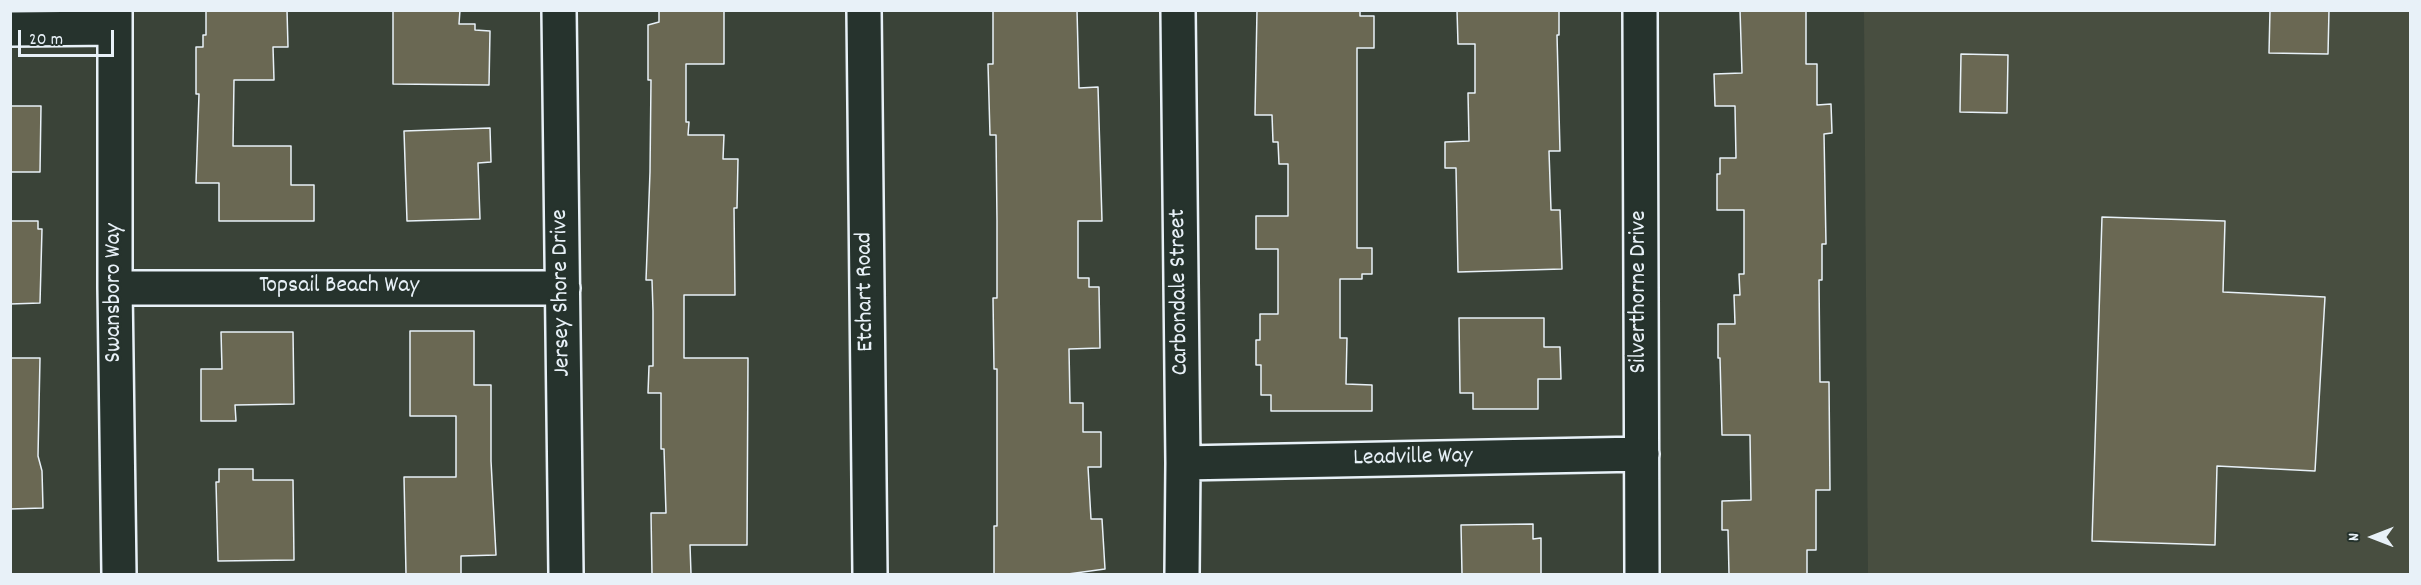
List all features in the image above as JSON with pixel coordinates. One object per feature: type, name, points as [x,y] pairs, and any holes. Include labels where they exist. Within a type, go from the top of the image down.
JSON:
[{"type":"street","name":"Jersey Shore Drive","points":[[559,10],[566,574]]},
{"type":"street","name":"Etchart Road","points":[[864,10],[870,574]]},
{"type":"street","name":"Carbondale Street","points":[[1178,10],[1182,574]]},
{"type":"street","name":"Silverthorne Drive","points":[[1640,10],[1642,574]]},
{"type":"street","points":[[10,29],[115,20]]},
{"type":"street","name":"Swansboro Way","points":[[115,20],[115,288],[119,574]]},
{"type":"street","name":"Topsail Beach Way","points":[[115,288],[563,288]]},
{"type":"street","name":"Leadville Way","points":[[1183,463],[1642,454]]},
{"type":"shaded area","points":[[1864,11],[2410,11],[2410,574],[1868,574]]},
{"type":"building","points":[[206,10],[287,10],[288,47],[273,47],[274,80],[234,80],[233,146],[291,146],[291,185],[314,185],[314,221],[219,221],[219,183],[196,183],[199,94],[196,94],[196,47],[203,47],[203,35],[206,35]]},
{"type":"building","points":[[393,10],[460,10],[459,24],[475,24],[475,30],[490,31],[489,85],[393,84]]},
{"type":"building","points":[[659,10],[724,10],[724,64],[686,64],[686,122],[689,122],[688,135],[724,135],[723,159],[738,159],[737,208],[734,208],[735,295],[684,295],[684,358],[748,358],[747,545],[690,545],[691,574],[652,574],[651,513],[666,513],[664,449],[661,449],[661,393],[648,393],[649,366],[653,366],[653,311],[652,280],[646,280],[651,80],[648,80],[648,25],[659,22]]},
{"type":"building","points":[[993,10],[1077,10],[1079,88],[1098,87],[1102,221],[1078,221],[1078,278],[1089,278],[1089,287],[1099,287],[1100,348],[1069,349],[1070,403],[1083,403],[1083,432],[1101,432],[1101,467],[1088,467],[1091,519],[1102,519],[1105,569],[1068,574],[994,574],[994,526],[997,526],[997,369],[994,369],[993,298],[997,298],[996,135],[990,135],[988,64],[993,64]]},
{"type":"building","points":[[1257,10],[1360,10],[1360,16],[1374,16],[1374,48],[1357,48],[1357,248],[1372,248],[1372,274],[1362,274],[1362,279],[1340,279],[1340,338],[1347,338],[1346,384],[1372,385],[1372,411],[1271,411],[1271,395],[1261,395],[1261,365],[1256,365],[1256,340],[1260,340],[1260,314],[1278,314],[1278,249],[1256,249],[1256,216],[1288,216],[1288,164],[1279,164],[1278,142],[1273,142],[1272,115],[1255,115]]},
{"type":"building","points":[[1457,10],[1559,10],[1559,35],[1557,35],[1560,151],[1549,151],[1551,210],[1560,210],[1562,269],[1458,272],[1456,168],[1445,168],[1445,142],[1469,141],[1468,93],[1475,93],[1475,44],[1458,44]]},
{"type":"building","points":[[1740,10],[1806,10],[1806,64],[1817,64],[1817,105],[1831,104],[1832,133],[1824,134],[1826,244],[1822,244],[1822,280],[1819,280],[1820,382],[1829,382],[1830,490],[1816,490],[1816,550],[1807,550],[1807,574],[1729,574],[1728,530],[1722,530],[1722,501],[1751,500],[1750,435],[1722,435],[1720,358],[1718,358],[1718,324],[1735,324],[1734,295],[1740,295],[1739,274],[1744,274],[1744,210],[1717,210],[1717,174],[1720,174],[1720,158],[1736,158],[1735,106],[1715,106],[1714,74],[1742,73]]},
{"type":"building","points":[[2270,10],[2329,10],[2328,54],[2269,53]]},
{"type":"building","points":[[1961,54],[2008,55],[2007,113],[1960,112]]},
{"type":"building","points":[[10,106],[41,106],[40,172],[10,172]]},
{"type":"building","points":[[490,128],[491,162],[478,163],[480,219],[407,221],[404,131]]},
{"type":"building","points":[[2102,217],[2225,221],[2223,292],[2325,297],[2315,471],[2217,466],[2215,545],[2092,541]]},
{"type":"building","points":[[10,221],[38,221],[38,229],[42,229],[40,303],[10,304]]},
{"type":"building","points":[[1459,318],[1544,318],[1544,347],[1560,347],[1561,379],[1538,379],[1538,409],[1473,409],[1473,393],[1460,393]]},
{"type":"building","points":[[410,331],[474,331],[474,385],[491,385],[491,461],[496,555],[461,556],[461,574],[406,574],[404,477],[456,477],[456,416],[410,416]]},
{"type":"building","points":[[221,332],[293,332],[294,404],[235,405],[236,421],[201,421],[201,369],[222,369]]},
{"type":"building","points":[[10,358],[40,358],[38,456],[42,471],[43,508],[10,509]]},
{"type":"building","points":[[219,469],[253,469],[253,480],[293,480],[294,560],[218,561],[216,482],[219,482]]},
{"type":"building","points":[[1533,524],[1533,539],[1541,538],[1541,574],[1462,574],[1461,525]]}]
